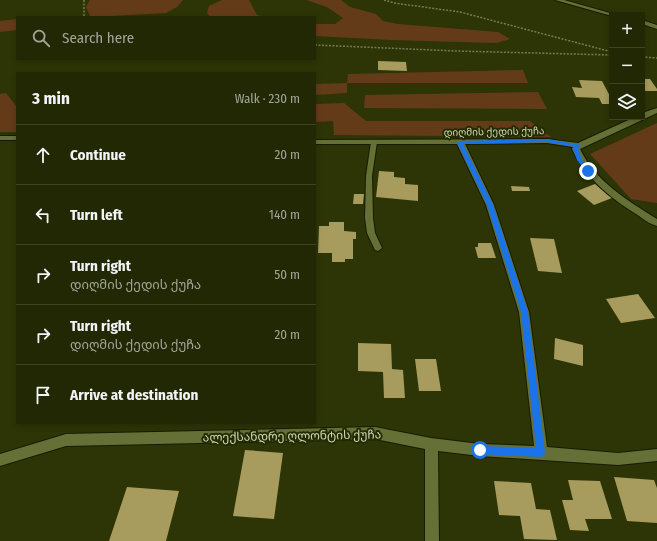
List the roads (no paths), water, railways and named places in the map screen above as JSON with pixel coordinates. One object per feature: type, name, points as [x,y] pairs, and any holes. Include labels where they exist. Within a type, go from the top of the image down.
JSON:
[{"type":"street","points":[[558,0],[609,14]]},
{"type":"street","points":[[645,23],[657,27]]},
{"type":"street","points":[[645,115],[657,110]]},
{"type":"street","points":[[635,120],[579,146],[576,149],[580,160],[588,171],[617,197],[657,223]]},
{"type":"street","points":[[0,138],[16,138]]},
{"type":"street","name":"დიღმის ქედის ქუჩა","points":[[316,142],[547,141],[579,146]]},
{"type":"street","points":[[460,142],[490,205],[524,312],[541,453]]},
{"type":"street","name":"ალექსანდრე ღლონტის ქუჩა","points":[[0,460],[66,440],[375,433],[431,444],[480,450],[618,459],[657,455]]},
{"type":"street","points":[[431,444],[432,541]]},
{"type":"lane","points":[[374,142],[369,176],[369,218],[371,233],[378,248]]}]
